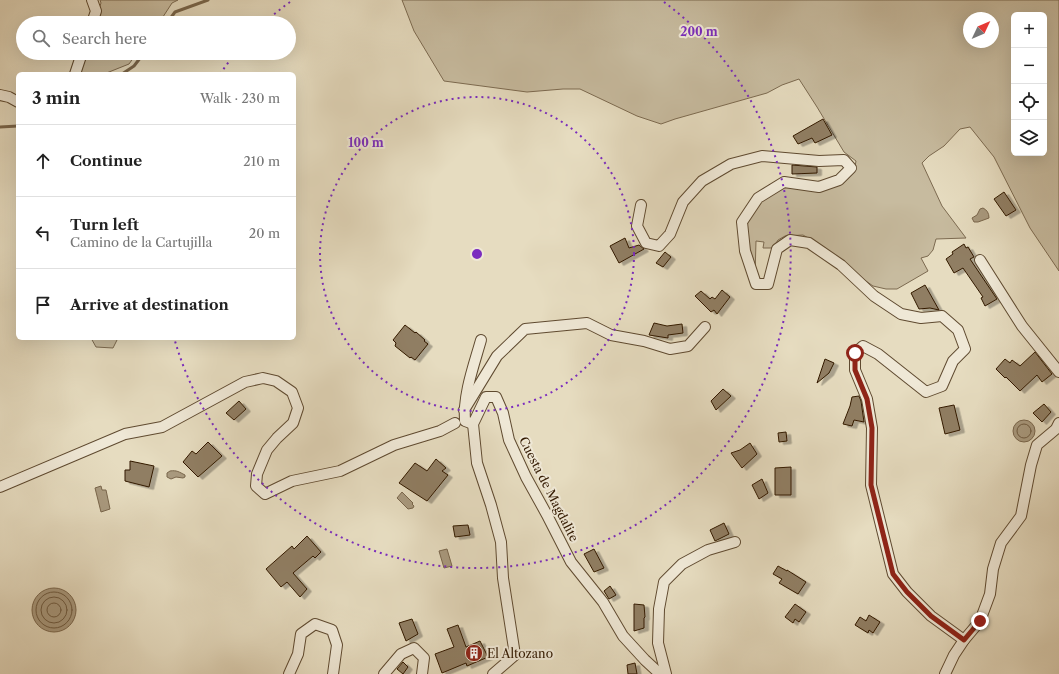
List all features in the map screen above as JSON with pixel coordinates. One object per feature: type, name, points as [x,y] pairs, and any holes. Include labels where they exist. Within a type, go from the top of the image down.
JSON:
[{"type":"street","points":[[92,0],[96,11],[94,16]]},
{"type":"street","points":[[76,72],[80,60]]},
{"type":"street","points":[[0,95],[9,97],[16,101]]},
{"type":"street","points":[[641,204],[637,226],[646,243],[659,246],[670,234],[683,202],[702,181],[731,164],[762,156],[819,161],[844,160],[851,168],[839,180],[819,187],[784,182],[758,198],[742,222],[745,251],[756,284],[768,284],[777,249],[790,240],[809,243],[842,265],[874,296],[901,314],[921,318],[942,316],[958,330],[965,349],[953,361],[942,386],[926,392],[878,354],[864,346],[855,353],[855,370],[867,399],[872,428],[871,485],[893,574],[907,592],[931,616],[964,640]]},
{"type":"street","points":[[980,260],[1022,326],[1059,372]]},
{"type":"street","points":[[464,410],[497,356],[525,329],[588,324],[611,335],[644,341],[670,349],[688,346],[705,327]]},
{"type":"street","points":[[481,340],[471,374],[464,410],[465,421],[473,424],[477,463],[501,542],[503,578],[515,655],[493,674]]},
{"type":"street","points":[[0,487],[125,434],[162,427],[245,382],[263,378],[276,381],[292,392],[298,408],[293,423],[267,450],[257,474],[256,486],[265,494],[292,481],[340,471],[394,445],[440,431],[455,423]]},
{"type":"street","name":"Cuesta de Magdalite","points":[[473,424],[486,397],[496,397],[503,413],[509,440],[526,477],[571,562],[604,602],[623,636],[660,674]]},
{"type":"street","points":[[945,674],[954,655],[980,621],[990,594],[993,569],[1001,543],[1021,516],[1031,465],[1037,445],[1056,429],[1059,423]]},
{"type":"street","points":[[666,674],[658,643],[659,609],[664,582],[682,564],[708,550],[735,542]]},
{"type":"street","points":[[289,674],[298,654],[301,634],[315,624],[332,630],[337,645],[333,674]]},
{"type":"street","points":[[384,674],[401,654],[414,648],[424,658],[422,674]]},
{"type":"shaded area","points":[[100,0],[178,0],[172,3],[164,16],[96,16],[101,3]]},
{"type":"shaded area","points":[[402,0],[1059,0],[1059,271],[1030,228],[994,157],[970,127],[960,129],[944,146],[929,156],[922,163],[942,206],[966,238],[936,239],[933,250],[928,256],[921,258],[928,271],[897,289],[886,289],[873,286],[824,247],[803,235],[785,236],[778,240],[773,248],[763,248],[764,242],[756,241],[755,276],[749,256],[746,221],[761,201],[784,186],[819,191],[854,172],[856,161],[844,152],[799,79],[782,85],[767,93],[661,124],[637,116],[580,89],[527,92],[444,81],[414,31]]},
{"type":"shaded area","points":[[83,60],[132,60],[129,64],[109,72],[79,72]]},
{"type":"shaded area","points":[[92,340],[117,340],[113,348],[96,347]]},
{"type":"water","points":[[983,208],[988,212],[989,218],[974,222],[972,218],[977,215],[980,209]]},
{"type":"water","points":[[1024,420],[1032,423],[1035,431],[1032,439],[1024,442],[1016,439],[1013,431],[1016,423]]},
{"type":"water","points":[[170,471],[178,472],[185,475],[185,477],[176,477],[171,479],[167,477],[167,473]]},
{"type":"water","points":[[101,486],[102,490],[106,490],[110,509],[101,512],[95,488]]},
{"type":"water","points":[[402,492],[413,503],[413,508],[408,509],[397,498]]},
{"type":"water","points":[[447,549],[452,566],[444,568],[439,551]]},
{"type":"water","points":[[54,588],[66,592],[72,598],[76,610],[72,622],[66,628],[54,632],[42,628],[36,622],[32,610],[36,598],[42,592]]},
{"type":"building","points":[[823,119],[832,135],[815,143],[812,138],[798,144],[793,136]]},
{"type":"building","points":[[792,165],[817,167],[817,173],[792,174]]},
{"type":"building","points":[[1004,192],[1016,210],[1006,216],[994,199]]},
{"type":"building","points":[[625,238],[629,248],[639,245],[644,249],[619,263],[610,246]]},
{"type":"building","points":[[964,244],[966,248],[968,247],[974,257],[970,259],[997,299],[985,306],[981,298],[983,297],[963,268],[954,273],[946,259],[953,254],[952,252]]},
{"type":"building","points":[[665,252],[671,257],[663,267],[656,263]]},
{"type":"building","points":[[925,285],[939,310],[930,308],[919,309],[911,293]]},
{"type":"building","points":[[722,290],[730,297],[717,314],[714,310],[711,312],[695,296],[701,291],[710,299],[712,297],[715,299]]},
{"type":"building","points":[[654,323],[667,326],[682,324],[683,333],[668,335],[668,338],[649,335]]},
{"type":"building","points":[[405,325],[415,333],[416,332],[428,344],[415,360],[411,357],[410,358],[395,346],[396,343],[393,340]]},
{"type":"building","points":[[1035,352],[1052,374],[1042,382],[1037,375],[1020,391],[996,369],[1005,359],[1010,363],[1012,360],[1020,366]]},
{"type":"building","points":[[825,359],[834,363],[829,373],[817,383]]},
{"type":"building","points":[[723,389],[731,396],[716,410],[711,401]]},
{"type":"building","points":[[859,396],[864,422],[854,420],[852,426],[843,424],[852,397]]},
{"type":"building","points":[[239,401],[246,409],[234,420],[226,413]]},
{"type":"building","points":[[1044,404],[1051,412],[1042,422],[1033,413]]},
{"type":"building","points":[[954,405],[960,430],[945,434],[939,408]]},
{"type":"building","points":[[786,432],[787,441],[779,442],[778,433]]},
{"type":"building","points":[[208,442],[222,456],[198,477],[183,462],[192,451],[196,454]]},
{"type":"building","points":[[750,443],[757,454],[742,468],[731,453],[740,450]]},
{"type":"building","points":[[436,459],[446,468],[442,471],[448,475],[427,501],[399,483],[415,463],[427,471]]},
{"type":"building","points":[[130,461],[154,466],[149,487],[125,481],[125,470],[130,470]]},
{"type":"building","points":[[791,467],[791,495],[775,495],[775,468]]},
{"type":"building","points":[[762,479],[768,493],[759,499],[752,485]]},
{"type":"building","points":[[724,523],[729,534],[715,541],[710,530]]},
{"type":"building","points":[[468,525],[470,535],[455,537],[453,526]]},
{"type":"building","points":[[307,536],[321,552],[315,558],[313,556],[293,573],[307,589],[300,597],[287,582],[281,587],[266,569],[292,546],[294,549]]},
{"type":"building","points":[[594,549],[604,568],[594,572],[584,554]]},
{"type":"building","points":[[778,566],[806,582],[798,594],[779,583],[782,579],[773,574]]},
{"type":"building","points":[[610,586],[616,595],[609,599],[604,591]]},
{"type":"building","points":[[634,604],[644,605],[645,617],[644,628],[634,631]]},
{"type":"building","points":[[795,604],[806,612],[799,622],[795,619],[793,623],[785,617]]},
{"type":"building","points":[[869,615],[880,622],[873,633],[869,630],[868,633],[855,625],[860,617],[866,621]]},
{"type":"building","points":[[412,619],[418,634],[406,641],[399,623]]},
{"type":"building","points":[[458,625],[466,647],[480,641],[488,657],[467,666],[466,663],[442,673],[435,654],[454,647],[447,629]]},
{"type":"building","points":[[403,662],[408,667],[403,674],[397,669]]},
{"type":"building","points":[[635,663],[637,674],[628,674],[627,665]]},
{"type":"waterway","points":[[172,16],[175,12],[208,0]]},
{"type":"waterway","points":[[125,72],[134,66],[139,60]]},
{"type":"waterway","points":[[0,127],[16,126]]},
{"type":"place","name":"El Altozano","points":[[474,653]]},
{"type":"route","points":[[855,353],[855,370],[867,399],[872,428],[871,485],[893,574],[907,592],[931,616],[964,640],[980,621]]}]
